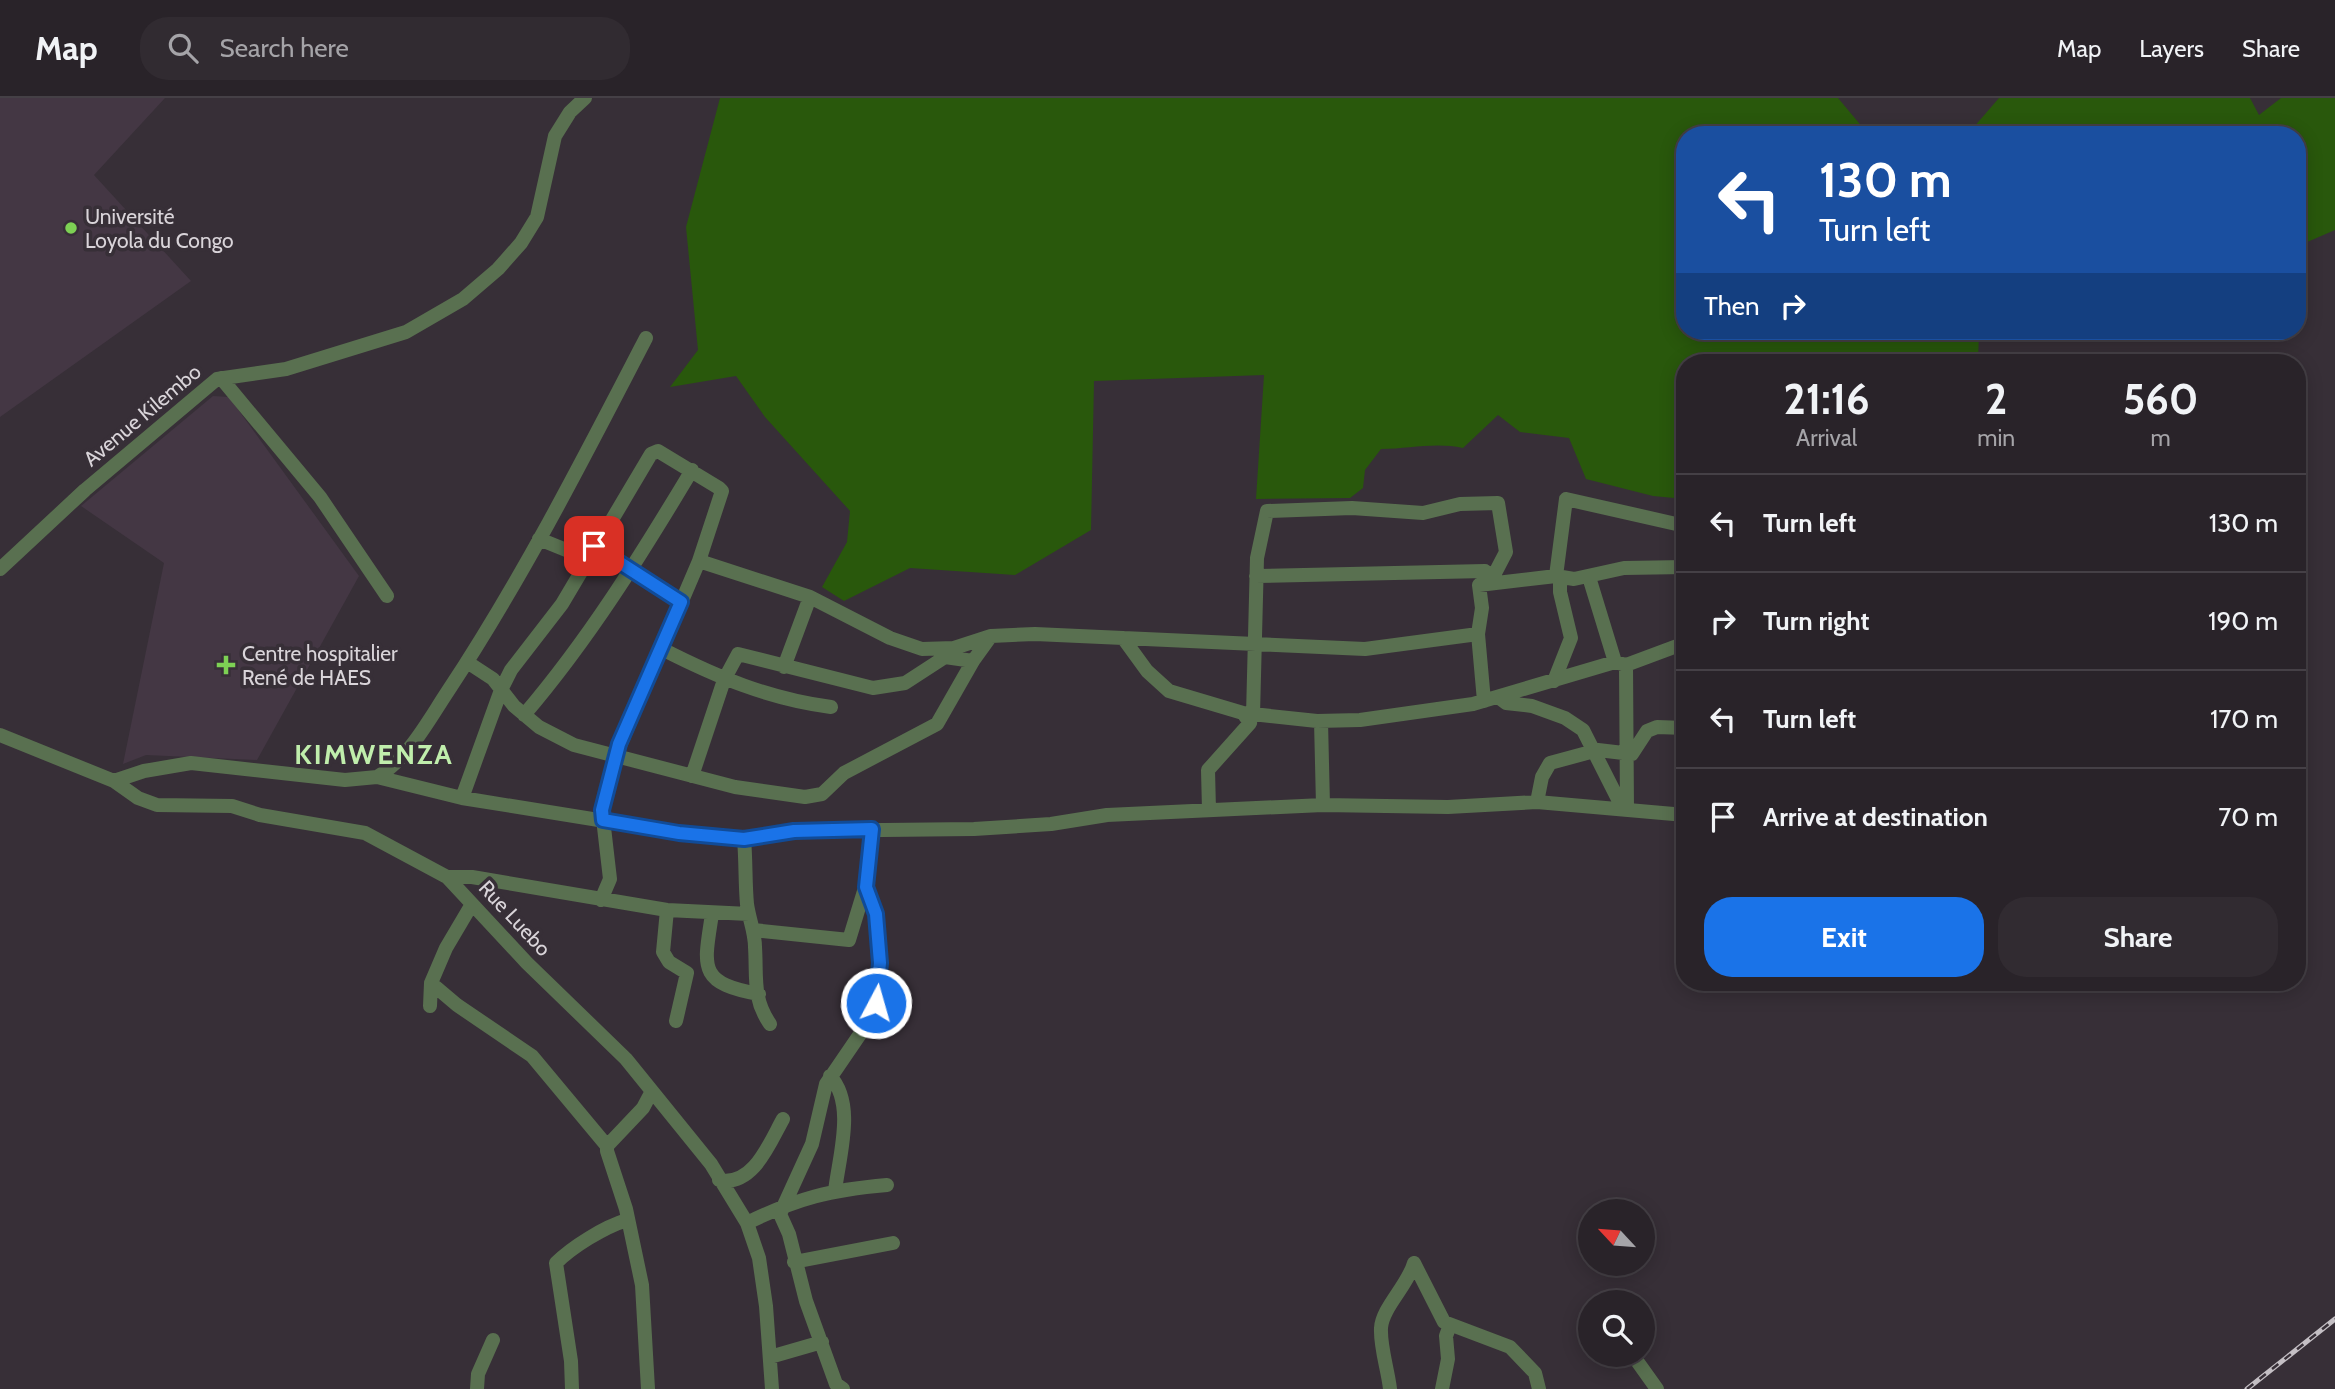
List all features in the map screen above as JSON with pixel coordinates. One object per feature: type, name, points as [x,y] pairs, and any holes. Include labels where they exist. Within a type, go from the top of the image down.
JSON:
[{"type":"street","name":"Avenue Kilembo","points":[[0,569],[85,490],[221,378],[286,369],[406,332],[463,299],[498,270],[521,243],[537,217],[555,136],[570,112],[585,98]]},
{"type":"street","points":[[377,777],[401,759],[467,662],[539,539],[646,338]]},
{"type":"street","points":[[221,378],[320,497],[387,596]]},
{"type":"street","points":[[462,798],[501,690],[516,663],[562,604],[653,452],[692,470],[722,491],[699,561],[615,755],[602,810],[610,872],[608,886],[601,900]]},
{"type":"street","points":[[519,710],[572,660],[631,571],[692,470]]},
{"type":"street","points":[[1554,681],[1571,638],[1558,576],[1566,499],[1676,524]]},
{"type":"street","points":[[1209,810],[1208,770],[1250,723],[1248,714],[1256,576],[1267,511],[1353,508],[1423,513],[1460,505],[1498,503],[1506,552],[1492,580]]},
{"type":"street","points":[[539,539],[581,556],[592,550]]},
{"type":"street","points":[[592,550],[681,602]]},
{"type":"street","points":[[699,561],[810,597],[890,638],[922,649],[954,648],[991,636],[1068,634],[1365,649],[1478,634]]},
{"type":"street","points":[[1491,699],[1478,634],[1482,608],[1479,585],[1492,580],[1558,576],[1574,579],[1624,568],[1676,567]]},
{"type":"street","points":[[1256,576],[1485,571],[1492,580]]},
{"type":"street","points":[[1589,577],[1621,663],[1628,755],[1625,810]]},
{"type":"street","points":[[784,667],[810,597]]},
{"type":"street","points":[[467,662],[493,680],[519,710],[539,727],[574,745],[775,795],[805,797],[822,794],[845,773],[937,724],[972,661],[991,636]]},
{"type":"street","points":[[1123,638],[1147,671],[1169,691],[1248,714],[1321,721],[1416,713],[1491,699],[1676,646]]},
{"type":"street","points":[[662,649],[724,680],[802,703],[831,707]]},
{"type":"street","points":[[692,776],[724,680],[738,654],[873,688],[905,682],[945,657],[972,661]]},
{"type":"street","points":[[1491,699],[1532,706],[1565,718],[1583,730],[1625,810]]},
{"type":"street","points":[[495,707],[519,710]]},
{"type":"street","points":[[1321,721],[1323,805]]},
{"type":"street","points":[[1537,802],[1542,777],[1550,763],[1593,751],[1628,755],[1636,751],[1647,731],[1657,727],[1676,728]]},
{"type":"street","name":"Rue Luebo","points":[[0,735],[114,781],[138,798],[157,805],[232,806],[260,816],[365,833],[447,877],[527,963],[626,1059],[701,1148],[747,1223],[764,1282],[772,1389]]},
{"type":"street","points":[[114,781],[144,771],[191,763],[345,780],[377,777],[462,798],[679,833],[744,839],[794,831],[974,829],[1051,824],[1107,815],[1323,805],[1448,807],[1537,802],[1676,814]]},
{"type":"street","points":[[753,930],[846,942],[856,923],[866,887],[872,829]]},
{"type":"street","points":[[744,839],[749,914],[753,930],[754,983],[759,993],[761,1012],[770,1024]]},
{"type":"street","points":[[447,877],[472,877],[667,910],[749,914]]},
{"type":"street","points":[[843,1389],[836,1384],[794,1262],[789,1234],[780,1214],[812,1144],[830,1076],[859,1036],[876,1003],[880,963],[876,914],[866,887]]},
{"type":"street","points":[[430,1006],[432,983],[452,937],[472,904]]},
{"type":"street","points":[[667,910],[663,952],[669,962],[687,973],[676,1021]]},
{"type":"street","points":[[712,914],[705,961],[708,971],[725,984],[759,993]]},
{"type":"street","points":[[856,923],[866,914],[876,914]]},
{"type":"street","points":[[432,983],[457,1005],[532,1056],[607,1146],[642,1285],[648,1389]]},
{"type":"street","points":[[830,1076],[839,1086],[844,1105],[835,1191]]},
{"type":"street","points":[[607,1146],[643,1108],[652,1091]]},
{"type":"street","points":[[719,1180],[737,1181],[747,1174],[761,1158],[783,1119]]},
{"type":"street","points":[[747,1223],[784,1204],[835,1191],[887,1185]]},
{"type":"street","points":[[572,1389],[571,1361],[556,1262],[565,1251],[586,1242],[613,1224],[627,1220]]},
{"type":"street","points":[[794,1262],[893,1243]]},
{"type":"street","points":[[1390,1389],[1381,1328],[1384,1316],[1408,1282],[1414,1263],[1440,1317],[1450,1325],[1510,1347],[1535,1373],[1539,1389]]},
{"type":"street","points":[[1442,1389],[1448,1359],[1446,1336],[1450,1325]]},
{"type":"street","points":[[477,1389],[478,1374],[493,1340]]},
{"type":"street","points":[[770,1357],[822,1342]]},
{"type":"street","points":[[1641,1367],[1657,1389]]},
{"type":"shaded area","name":"Université Loyola du Congo","points":[[0,98],[165,98],[94,175],[191,281],[0,417]]},
{"type":"shaded area","name":"Centre hospitalier René de HAES","points":[[213,396],[229,397],[359,576],[257,760],[146,755],[123,764],[164,563],[81,506]]},
{"type":"green space","points":[[720,98],[1838,98],[1861,126],[1676,126],[1676,340],[1979,340],[1978,354],[1676,354],[1676,498],[1653,496],[1586,479],[1569,438],[1520,432],[1498,415],[1463,448],[1432,446],[1381,449],[1365,470],[1363,488],[1350,498],[1256,499],[1264,375],[1094,381],[1091,530],[1015,575],[910,568],[844,601],[822,587],[847,542],[850,511],[765,417],[736,376],[670,387],[698,350],[686,227]]},
{"type":"green space","points":[[1999,98],[2250,98],[2259,115],[2281,98],[2335,98],[2335,230],[2306,243],[2306,126],[1975,126]]},
{"type":"railway","points":[[2247,1389],[2335,1319]]},
{"type":"place","name":"Université Loyola du Congo","points":[[71,228]]},
{"type":"place","name":"Centre hospitalier René de HAES","points":[[226,665]]},
{"type":"district","name":"KIMWENZA","points":[[374,754]]},
{"type":"route","points":[[594,546],[681,602],[615,755],[602,810],[603,820],[679,833],[744,839],[756,839],[781,832],[872,829],[871,860],[866,887],[876,914],[876,944],[880,963],[876,979],[876,1003]]}]
